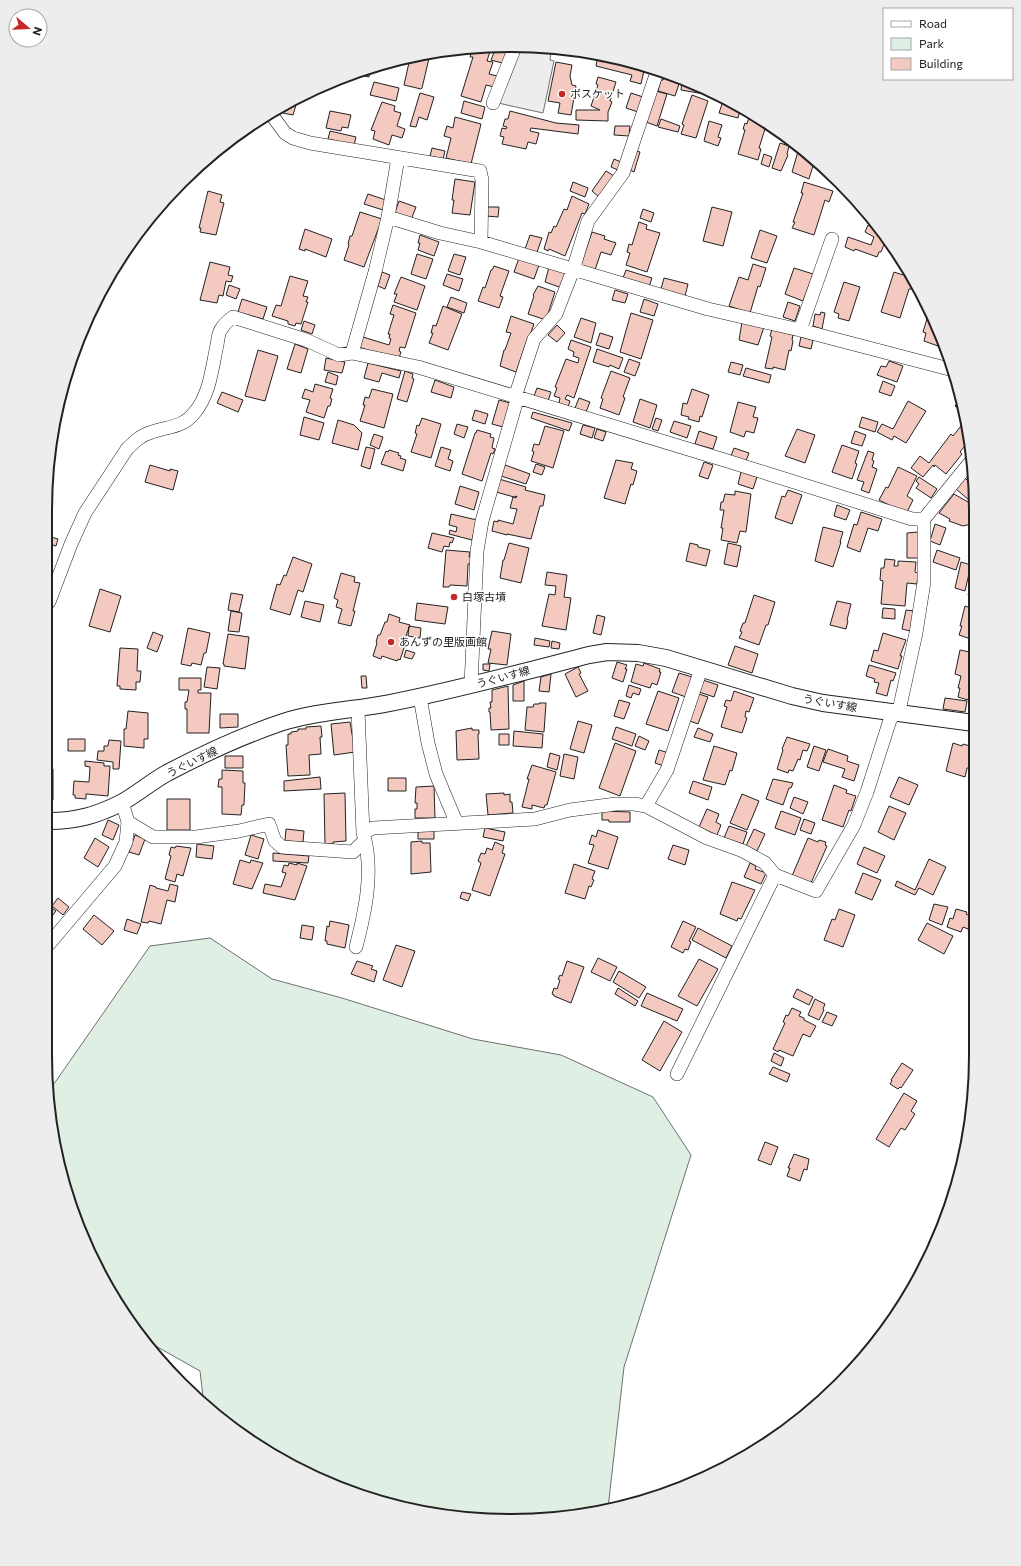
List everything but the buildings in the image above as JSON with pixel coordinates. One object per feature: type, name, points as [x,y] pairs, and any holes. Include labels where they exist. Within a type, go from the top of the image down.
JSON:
[{"type":"street","points":[[493,103],[513,52]]},
{"type":"street","points":[[471,686],[477,551],[482,521],[517,398],[517,390],[534,339],[556,314],[573,270],[588,221],[623,173],[656,75]]},
{"type":"street","points":[[274,118],[285,133],[292,138],[310,143],[480,172],[482,180],[481,242]]},
{"type":"street","points":[[352,353],[375,272],[388,217],[398,158]]},
{"type":"street","points":[[388,217],[440,233],[481,242],[708,309],[800,330],[947,369]]},
{"type":"street","points":[[800,330],[832,239]]},
{"type":"street","points":[[52,594],[71,544],[85,513],[127,449],[135,440],[143,436],[152,432],[171,428],[184,422],[194,413],[201,403],[207,390],[221,328],[233,317],[306,340],[339,355],[352,353],[418,367],[912,519],[924,519]]},
{"type":"street","points":[[128,822],[153,837],[196,837],[238,831],[269,824],[275,841],[282,847],[352,852],[364,836],[373,828],[535,819],[570,810],[616,804],[634,804],[646,806],[707,838],[743,851],[765,863],[775,875],[816,892],[854,825],[867,792],[890,720],[900,706],[908,674],[924,582],[924,519],[967,467]]},
{"type":"street","name":"うぐいす線","points":[[52,821],[70,821],[94,815],[122,802],[166,774],[256,732],[284,722],[321,714],[358,710],[471,686],[589,655],[607,652],[638,653],[666,658],[792,696],[842,706],[969,722]]},
{"type":"street","points":[[646,806],[667,770],[701,669]]},
{"type":"street","points":[[420,697],[428,743],[436,774],[457,824]]},
{"type":"street","points":[[356,947],[362,926],[369,881],[368,856],[364,836],[358,710]]},
{"type":"street","points":[[52,941],[116,866],[126,842],[128,822],[122,802]]},
{"type":"street","points":[[677,1074],[775,875]]},
{"type":"green space","points":[[210,938],[272,979],[342,998],[473,1039],[561,1055],[653,1097],[691,1155],[624,1367],[609,1503],[570,1510],[540,1513],[481,1513],[421,1505],[363,1490],[308,1467],[281,1453],[256,1437],[231,1419],[203,1395],[200,1371],[156,1346],[147,1335],[113,1285],[99,1258],[76,1203],[61,1145],[53,1085],[150,946]]},
{"type":"shaded area","points":[[518,52],[551,54],[550,60],[554,61],[543,113],[498,103]]},
{"type":"place","name":"ボスケット","points":[[562,94]]},
{"type":"place","name":"白塚古墳","points":[[454,597]]},
{"type":"place","name":"あんずの里版画館","points":[[391,642]]}]
